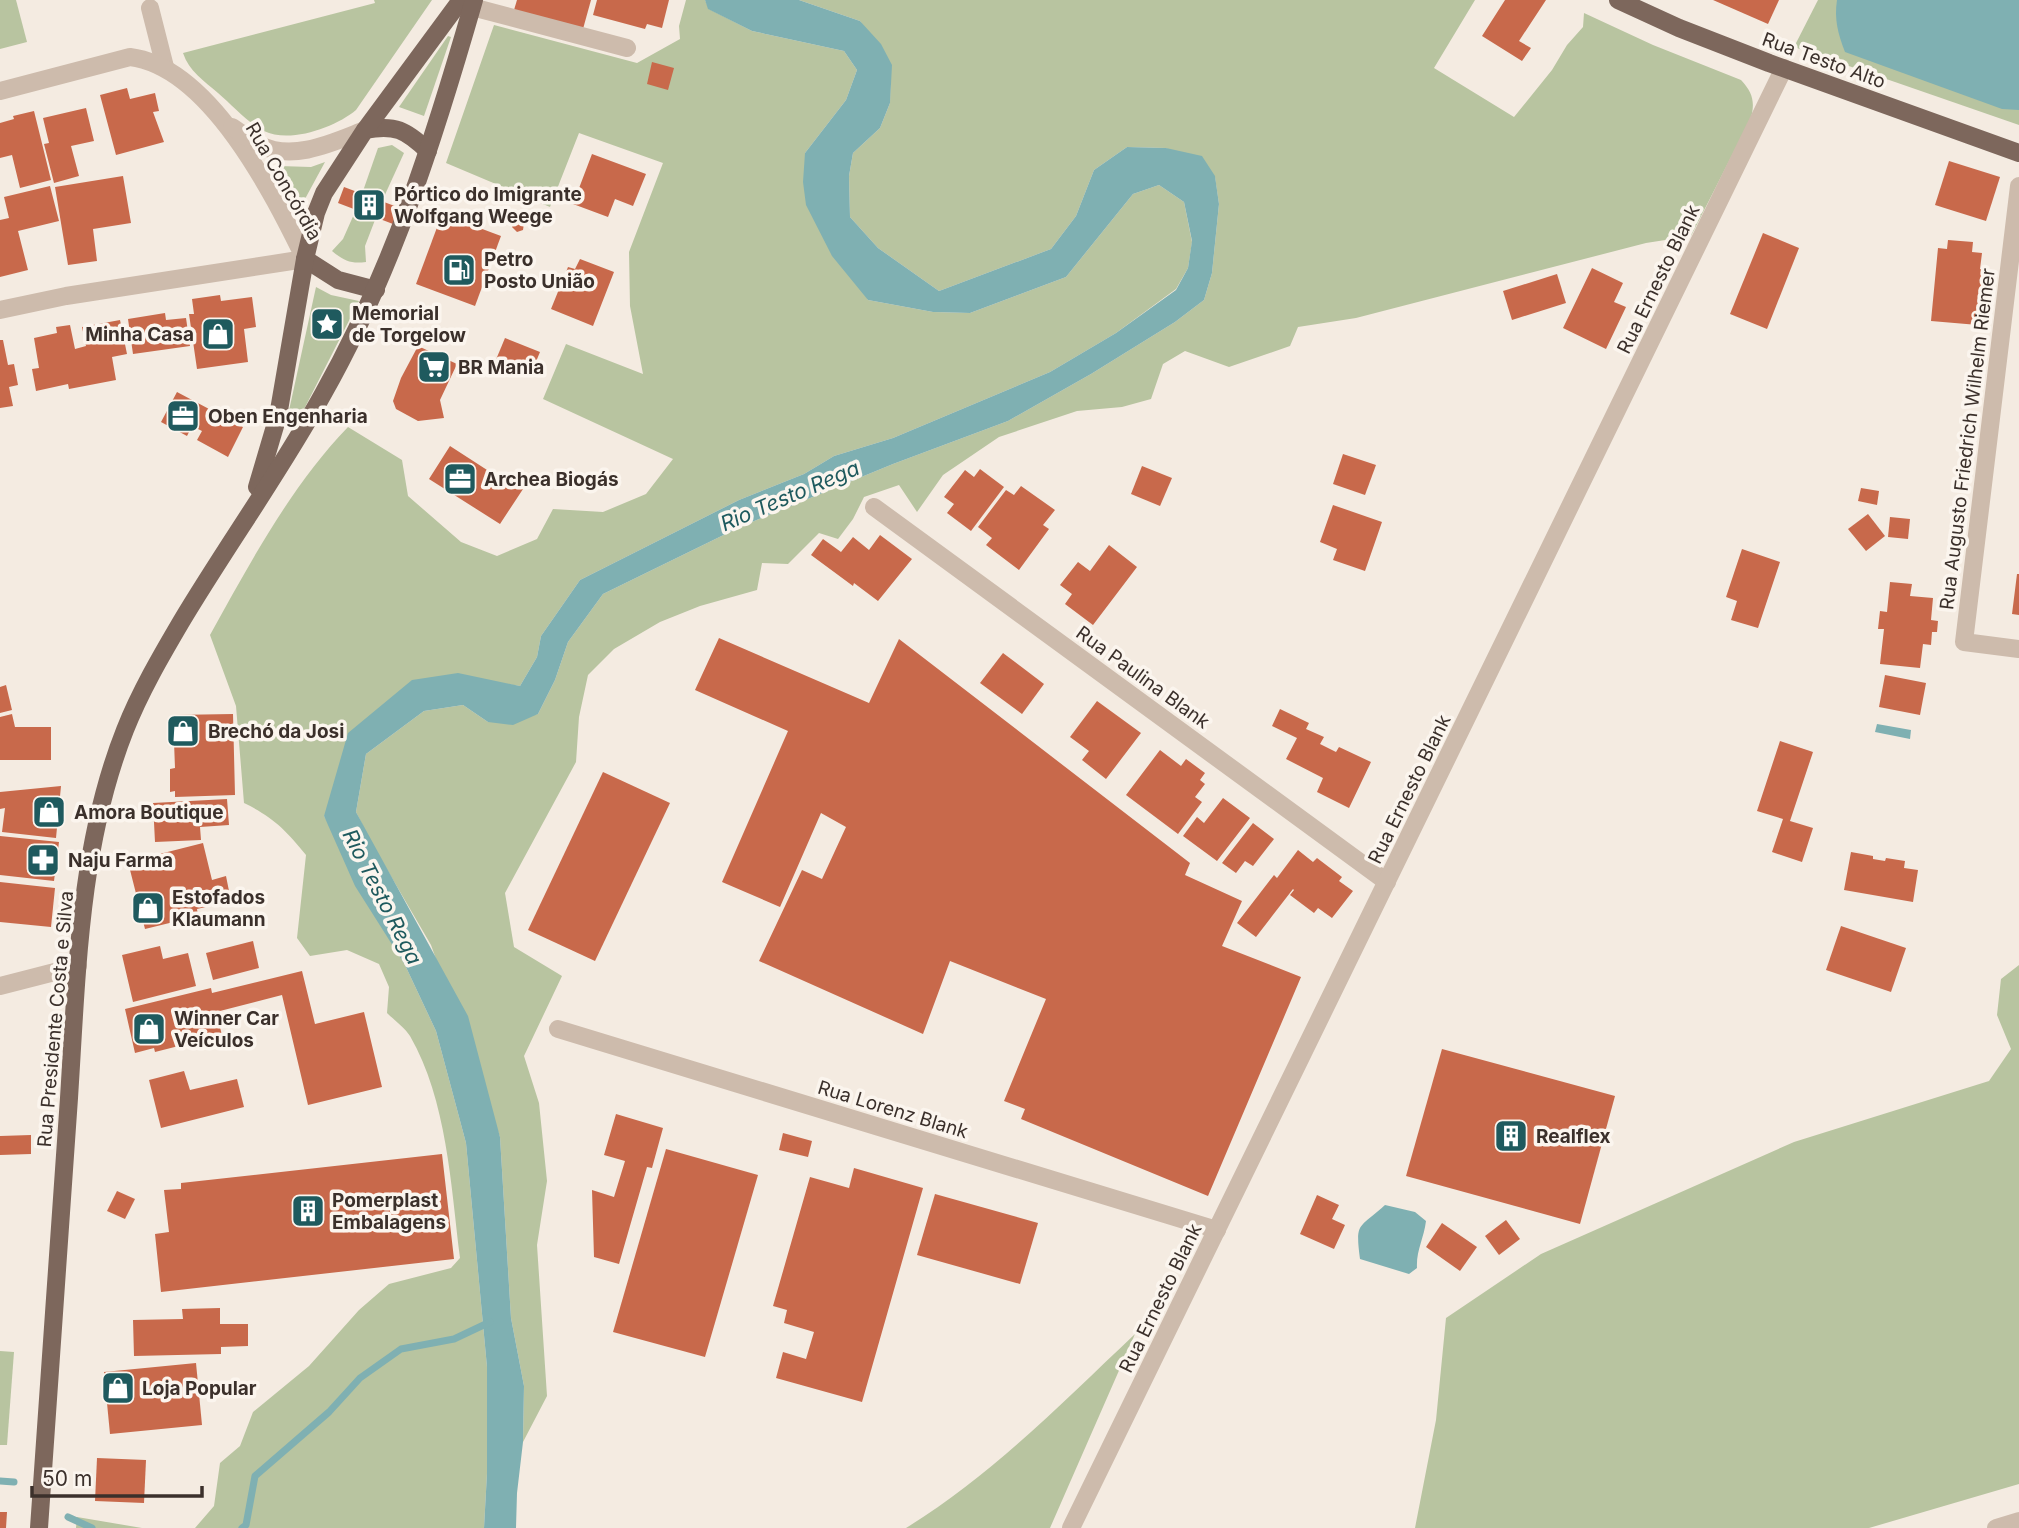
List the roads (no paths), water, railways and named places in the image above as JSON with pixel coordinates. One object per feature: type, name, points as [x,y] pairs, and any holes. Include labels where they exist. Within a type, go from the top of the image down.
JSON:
[{"type":"main road","name":"Rua Testo Alto","points":[[1618,0],[1678,28],[2019,153]]},
{"type":"main road","name":"Rua Presidente Costa e Silva","points":[[250,510],[278,416],[305,260],[316,213],[324,193],[365,130],[469,2]]},
{"type":"main road","name":"Rua Presidente Costa e Silva","points":[[39,1528],[78,967],[93,840],[101,803],[126,726],[160,658],[322,396],[376,290],[428,151],[469,2]]},
{"type":"main road","points":[[365,130],[385,126],[402,130],[428,151]]},
{"type":"main road","points":[[305,260],[338,280],[376,290]]},
{"type":"street","points":[[469,2],[627,48]]},
{"type":"street","points":[[150,8],[165,66]]},
{"type":"street","name":"Rua Concórdia","points":[[0,91],[130,57],[165,66],[226,124],[284,217],[305,260]]},
{"type":"street","name":"Rua Ernesto Blank","points":[[1071,1528],[1784,68]]},
{"type":"street","name":"Rua Concórdia","points":[[226,124],[262,146],[281,151],[328,145],[365,130]]},
{"type":"street","name":"Rua Augusto Friedrich Wilhelm Riemer","points":[[2019,186],[1964,642],[2019,649]]},
{"type":"street","points":[[0,310],[66,296],[305,260]]},
{"type":"street","name":"Rua Paulina Blank","points":[[874,507],[1387,882]]},
{"type":"street","points":[[0,986],[78,967]]},
{"type":"street","name":"Rua Lorenz Blank","points":[[558,1029],[1217,1230]]},
{"type":"street","points":[[1996,1528],[2019,1521]]},
{"type":"water","name":"Rio Testo Rega","points":[[705,0],[799,0],[860,21],[881,44],[892,65],[890,103],[880,128],[853,153],[849,176],[850,217],[878,248],[939,291],[1051,249],[1076,216],[1094,170],[1127,147],[1166,148],[1202,156],[1215,176],[1219,204],[1212,273],[1204,300],[1175,322],[1008,421],[893,464],[742,526],[603,594],[568,642],[555,680],[538,714],[513,725],[488,722],[463,705],[424,711],[366,754],[356,812],[468,1016],[500,1137],[511,1318],[524,1386],[523,1442],[516,1528],[484,1528],[487,1367],[466,1143],[436,1031],[405,965],[355,886],[324,816],[348,733],[412,680],[458,673],[520,686],[537,657],[541,636],[580,580],[739,500],[804,474],[834,456],[893,438],[1050,372],[1116,333],[1176,290],[1188,268],[1192,241],[1184,202],[1159,185],[1133,194],[1066,277],[970,313],[933,312],[868,300],[832,256],[806,205],[803,182],[805,153],[846,100],[857,70],[844,51],[752,31],[708,9]]},
{"type":"water","points":[[1837,0],[2019,0],[2019,110],[2002,109],[1845,52],[1837,26]]},
{"type":"water","points":[[1877,724],[1911,730],[1910,739],[1875,732]]},
{"type":"water","points":[[1385,1205],[1415,1212],[1426,1221],[1417,1268],[1409,1274],[1360,1259],[1358,1238],[1361,1227]]},
{"type":"waterway","points":[[242,1528],[246,1525],[255,1476],[329,1412],[360,1378],[401,1349],[454,1339],[490,1322]]},
{"type":"waterway","points":[[0,1481],[14,1482]]},
{"type":"waterway","points":[[68,1517],[92,1528]]},
{"type":"place","name":"Pórtico do Imigrante Wolfgang Weege","points":[[369,205]]},
{"type":"place","name":"Petro Posto União","points":[[459,270]]},
{"type":"place","name":"Memorial de Torgelow","points":[[327,324]]},
{"type":"place","name":"Minha Casa","points":[[218,334]]},
{"type":"place","name":"BR Mania","points":[[434,367]]},
{"type":"place","name":"Oben Engenharia","points":[[183,416]]},
{"type":"place","name":"Archea Biogás","points":[[460,479]]},
{"type":"place","name":"Brechó da Josi","points":[[183,731]]},
{"type":"place","name":"Amora Boutique","points":[[49,812]]},
{"type":"place","name":"Naju Farma","points":[[43,860]]},
{"type":"place","name":"Estofados Klaumann","points":[[148,908]]},
{"type":"place","name":"Winner Car Veículos","points":[[149,1029]]},
{"type":"place","name":"Realflex","points":[[1511,1136]]},
{"type":"place","name":"Pomerplast Embalagens","points":[[308,1211]]},
{"type":"place","name":"Loja Popular","points":[[118,1388]]}]
